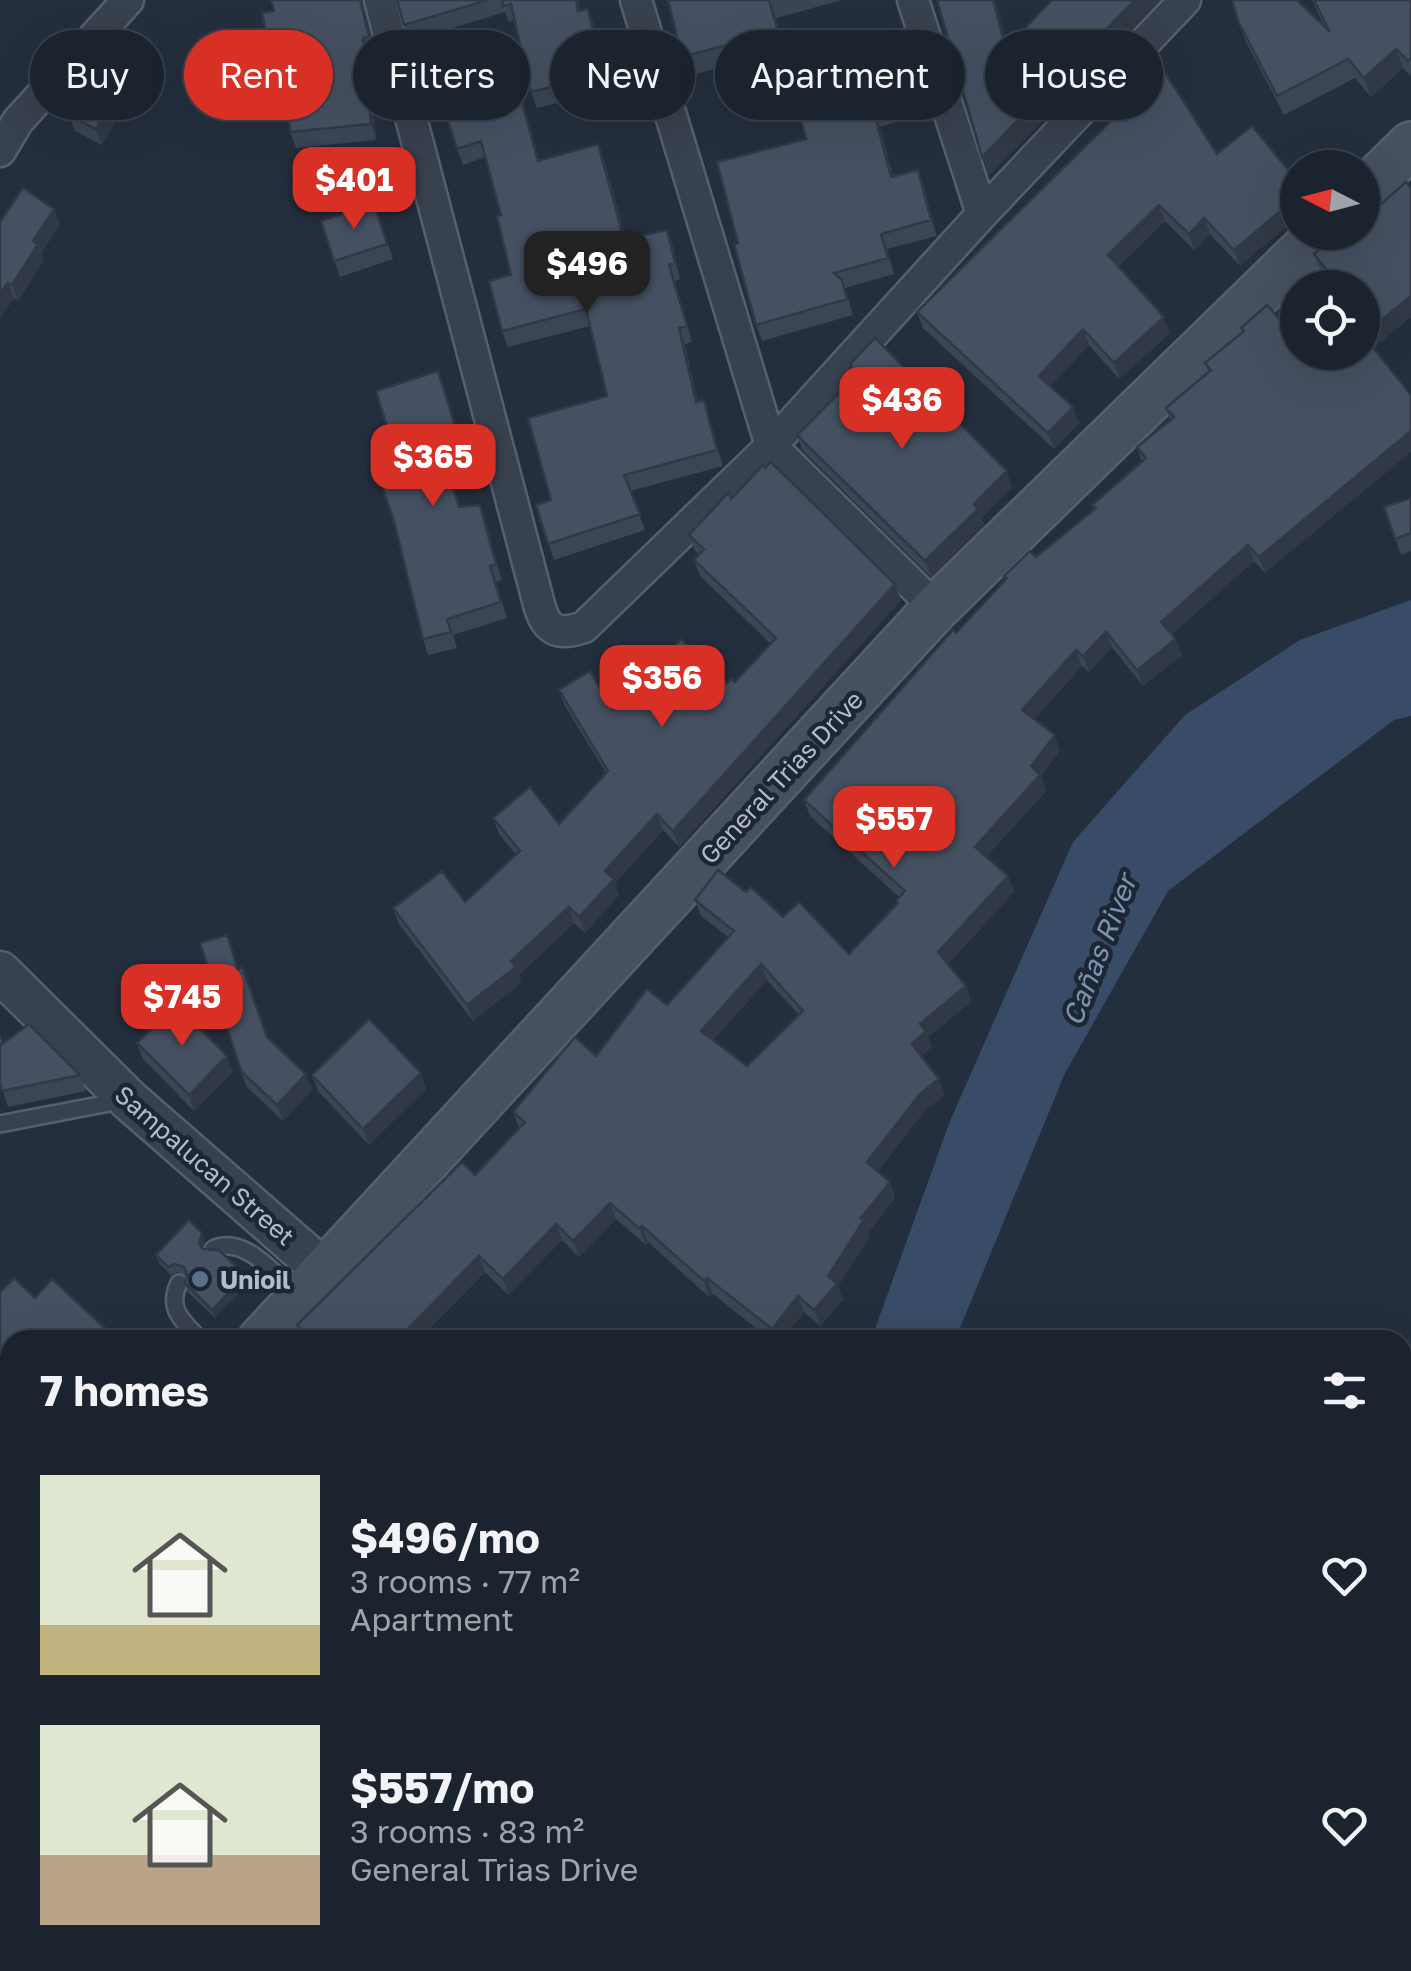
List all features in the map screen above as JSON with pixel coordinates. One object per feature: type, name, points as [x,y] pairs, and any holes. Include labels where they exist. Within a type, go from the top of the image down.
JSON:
[{"type":"main road","points":[[1380,176],[1411,146]]},
{"type":"main road","name":"General Trias Drive","points":[[271,1330],[936,608],[1304,250]]},
{"type":"street","points":[[380,0],[545,624],[555,632],[584,627],[772,446],[982,214],[1186,0]]},
{"type":"street","points":[[636,0],[772,446],[936,608]]},
{"type":"street","points":[[913,0],[982,214]]},
{"type":"street","points":[[0,151],[18,121],[121,2]]},
{"type":"street","name":"Sampalucan Street","points":[[0,972],[129,1100],[252,1231],[314,1285]]},
{"type":"lane","points":[[0,1124],[129,1100]]},
{"type":"lane","points":[[213,1250],[252,1231]]},
{"type":"lane","points":[[179,1283],[174,1303],[176,1316],[191,1330]]},
{"type":"water","name":"Cañas River","points":[[1411,600],[1411,716],[1394,720],[1168,891],[1065,1073],[959,1330],[875,1330],[950,1121],[1073,842],[1185,715],[1300,640]]},
{"type":"building","points":[[271,0],[360,0],[368,30],[353,30],[353,120],[371,120],[371,124],[290,132],[289,120],[333,120],[333,30],[265,30],[262,13],[274,11]]},
{"type":"building","points":[[397,0],[488,0],[404,25]]},
{"type":"building","points":[[502,0],[576,0],[578,11],[588,9],[593,30],[550,30],[550,87],[531,92],[530,30],[517,30],[511,4],[503,6]]},
{"type":"building","points":[[668,0],[769,0],[778,30],[715,30],[715,48],[695,53],[695,30],[675,30]]},
{"type":"building","points":[[937,0],[993,0],[1001,30],[985,30],[985,120],[1018,120],[982,157],[965,98],[965,30],[946,30]]},
{"type":"building","points":[[1052,0],[1135,0],[1106,30],[1023,30]]},
{"type":"building","points":[[1232,0],[1297,0],[1330,32],[1314,0],[1411,0],[1411,58],[1408,61],[1396,49],[1364,78],[1348,59],[1277,96],[1239,23]]},
{"type":"building","points":[[1166,74],[1217,154],[1252,126],[1280,160],[1280,211],[1234,250],[1204,218],[1189,234],[1159,205],[1108,255],[1164,317],[1114,363],[1083,329],[1039,376],[1073,407],[1048,433],[917,312],[1112,120],[1163,120]]},
{"type":"building","points":[[79,120],[101,120],[96,129]]},
{"type":"building","points":[[448,120],[527,120],[538,161],[598,144],[624,239],[667,230],[675,263],[669,265],[687,326],[679,328],[696,402],[704,400],[717,450],[624,475],[640,514],[548,544],[536,505],[551,500],[528,418],[607,396],[586,309],[502,331],[489,281],[511,275],[497,216],[501,215],[481,141],[457,149]]},
{"type":"building","points":[[801,120],[876,120],[891,177],[918,170],[931,220],[881,234],[888,258],[834,273],[842,280],[847,299],[756,325],[717,162],[806,139]]},
{"type":"building","points":[[1406,182],[1411,188],[1411,296],[1380,321],[1380,270],[1327,270],[1314,254],[1319,250],[1380,250],[1380,205]]},
{"type":"building","points":[[23,188],[54,209],[12,285],[8,283],[0,294],[0,222]]},
{"type":"building","points":[[374,203],[387,244],[334,261],[321,221]]},
{"type":"building","points":[[1267,305],[1280,319],[1280,370],[1380,370],[1380,356],[1411,395],[1411,431],[1259,557],[1248,545],[1161,622],[1176,639],[1137,670],[1106,632],[1083,656],[1076,650],[1022,710],[1055,735],[1031,766],[1040,775],[975,847],[1008,876],[938,952],[966,986],[920,1024],[926,1031],[912,1044],[939,1079],[920,1094],[867,1162],[890,1182],[861,1218],[864,1220],[828,1276],[837,1284],[814,1310],[798,1296],[772,1329],[707,1278],[704,1281],[610,1203],[573,1241],[556,1224],[503,1279],[479,1256],[407,1330],[302,1330],[297,1325],[462,1162],[475,1175],[525,1122],[513,1112],[575,1037],[596,1056],[647,989],[667,1005],[734,931],[695,900],[718,870],[746,892],[751,887],[783,917],[799,902],[849,954],[898,903],[905,891],[804,800],[953,630],[956,633],[1007,578],[1004,576],[1030,551],[1036,557],[1096,508],[1092,505],[1146,458],[1137,447],[1174,417],[1166,408],[1211,370],[1205,363],[1244,331],[1241,328]],"holes":[[[761,964],[803,1011],[747,1066],[701,1031]]]},
{"type":"building","points":[[875,338],[1007,471],[974,504],[978,509],[925,561],[797,435],[855,377],[851,363]]},
{"type":"building","points":[[438,371],[457,432],[438,438],[459,507],[480,505],[496,564],[490,566],[501,602],[447,619],[451,632],[423,639],[394,521],[374,463],[396,456],[376,391]]},
{"type":"building","points":[[771,462],[895,584],[673,831],[657,814],[605,871],[614,879],[579,917],[569,907],[511,961],[516,967],[467,1005],[393,908],[442,871],[465,902],[520,851],[493,818],[530,787],[559,824],[608,771],[559,690],[590,671],[613,709],[681,639],[727,683],[731,679],[735,682],[776,638],[694,560],[704,549],[689,535],[729,492],[731,499],[763,465],[765,468]]},
{"type":"building","points":[[1411,498],[1411,533],[1395,539],[1384,507]]},
{"type":"building","points":[[227,935],[267,1037],[306,1074],[277,1105],[241,1071],[200,943]]},
{"type":"building","points":[[176,1004],[227,1056],[189,1095],[137,1043]]},
{"type":"building","points":[[369,1019],[421,1073],[363,1129],[312,1075]]},
{"type":"building","points":[[29,1024],[80,1075],[2,1091],[0,1046]]},
{"type":"building","points":[[189,1220],[202,1233],[199,1243],[203,1249],[219,1250],[245,1275],[212,1310],[185,1283],[184,1267],[168,1267],[156,1255]]},
{"type":"building","points":[[14,1278],[35,1298],[52,1279],[107,1330],[0,1330],[0,1292]]},
{"type":"place","name":"Unioil","points":[[200,1279]]}]
